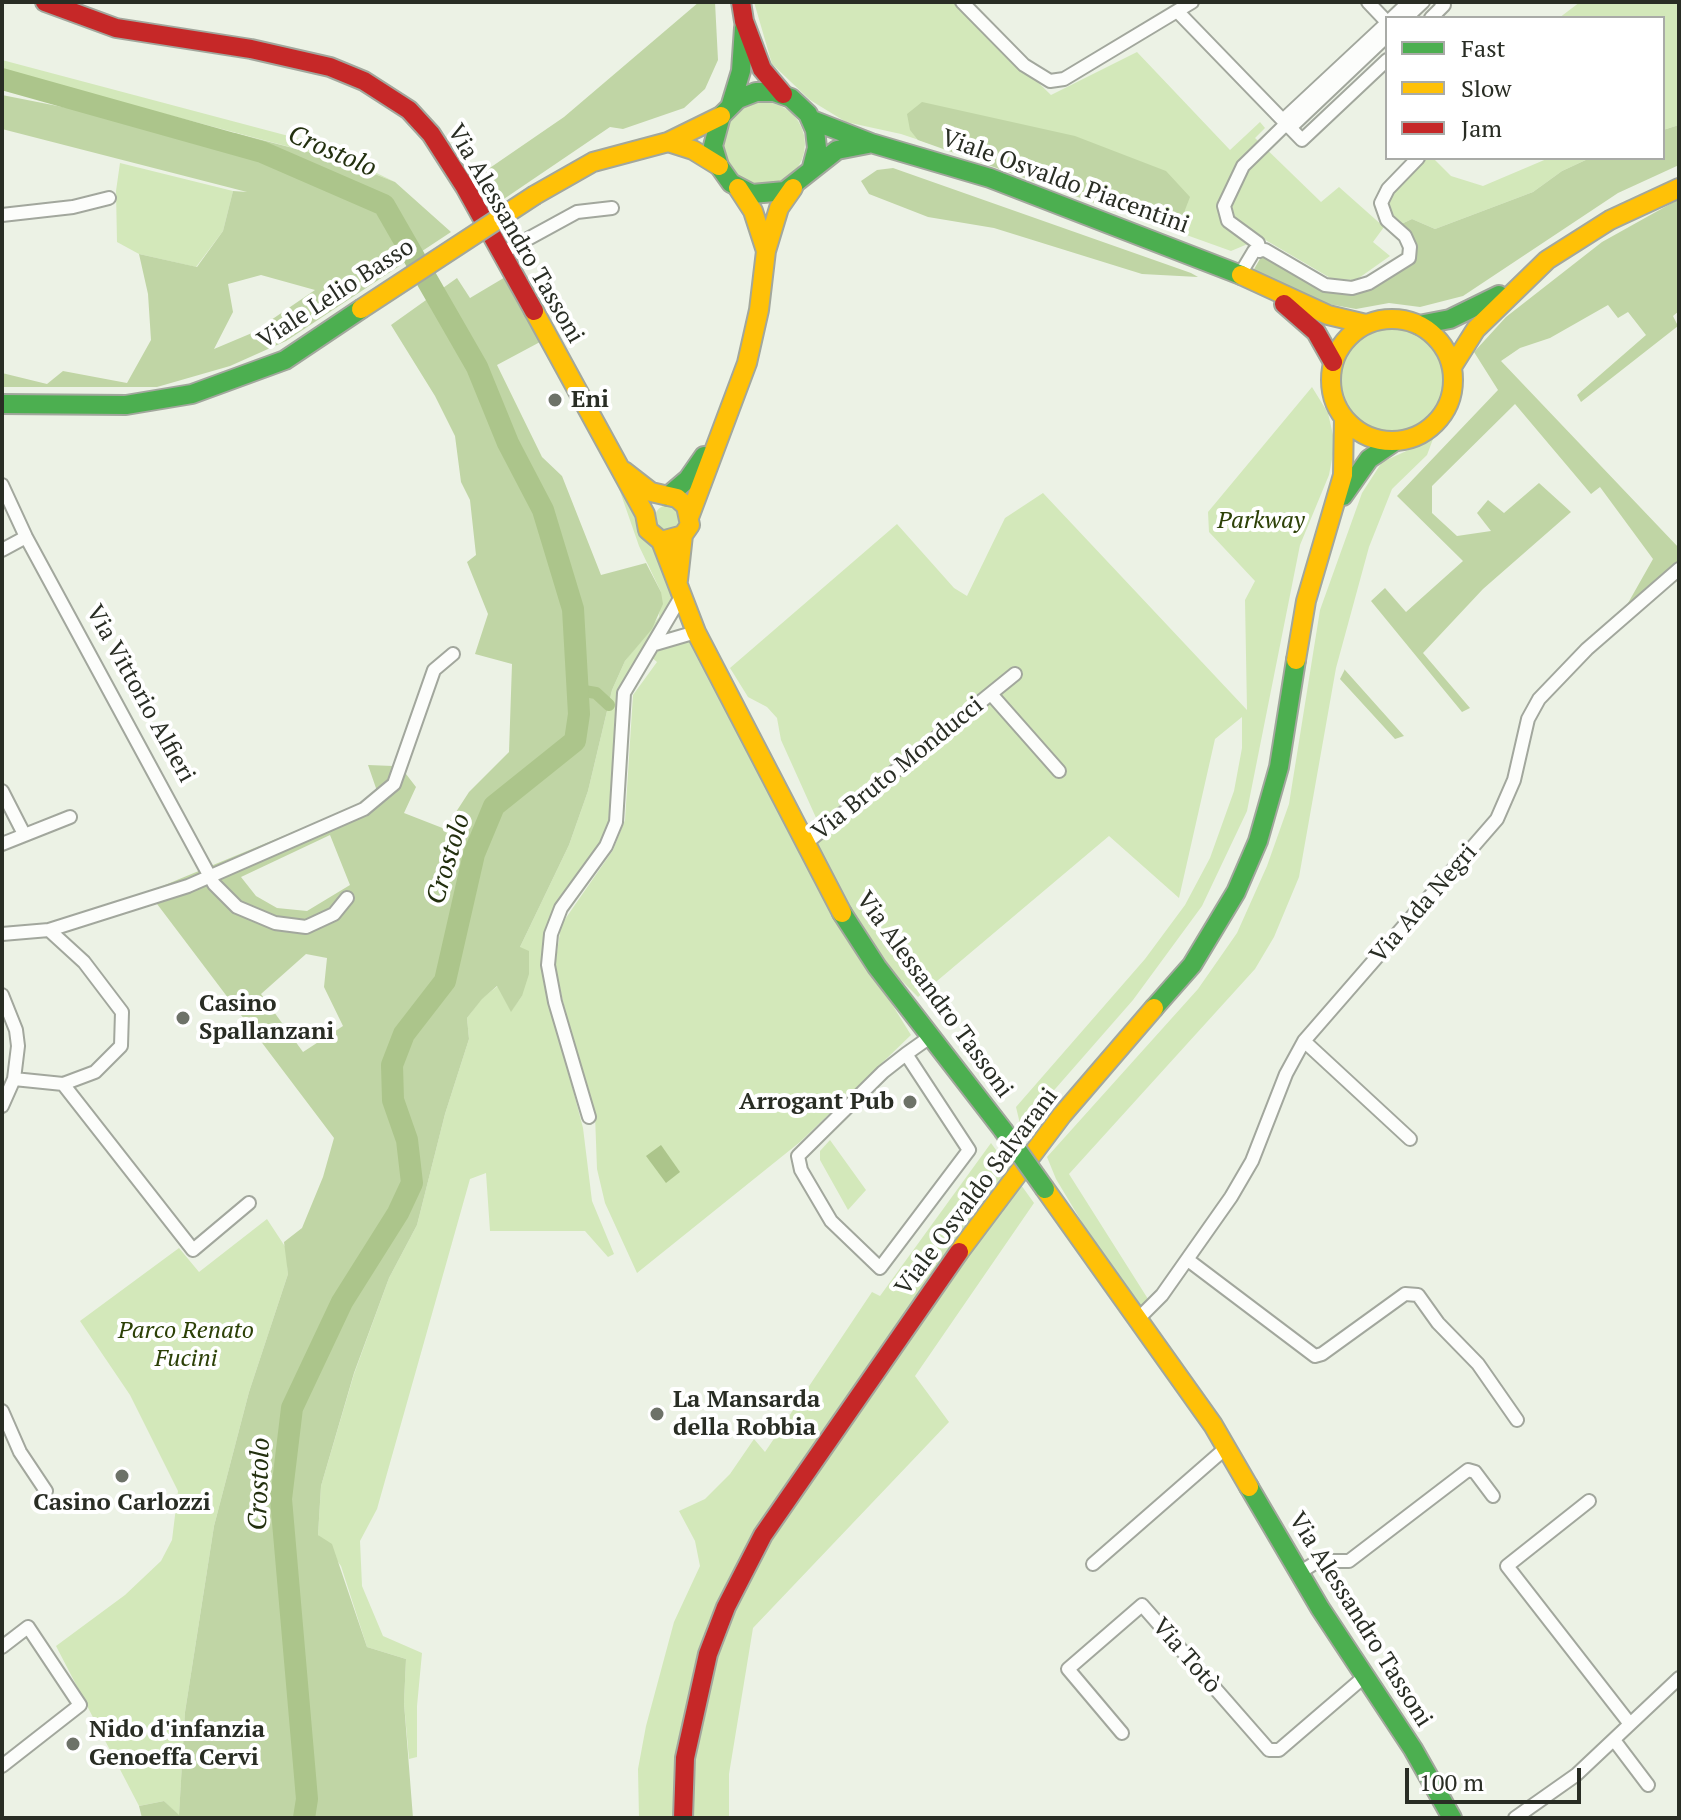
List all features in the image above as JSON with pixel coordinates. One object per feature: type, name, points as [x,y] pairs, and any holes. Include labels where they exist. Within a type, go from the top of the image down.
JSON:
[{"type":"main road","name":"Via Alessandro Tassoni","points":[[45,2],[116,28],[251,49],[318,64],[373,86],[409,110],[431,134],[502,253],[621,470],[645,514],[648,530],[661,541],[696,632],[805,844],[862,945],[1003,1130],[1227,1447],[1299,1573],[1449,1808],[1452,1818]]},
{"type":"main road","points":[[690,515],[740,383],[755,332],[766,251],[779,208],[812,167],[817,148],[812,120],[797,102],[783,94],[762,69],[744,21],[741,2]]},
{"type":"main road","points":[[719,166],[713,146],[741,71],[744,21]]},
{"type":"main road","points":[[726,110],[756,92],[783,94]]},
{"type":"main road","name":"Viale Lelio Basso","points":[[3,405],[126,405],[192,394],[246,377],[285,360],[535,195],[608,156],[668,142],[726,110]]},
{"type":"main road","name":"Viale Osvaldo Piacentini","points":[[812,120],[871,143],[957,166],[1207,259],[1259,286],[1328,315],[1366,324],[1387,318],[1419,325],[1473,311],[1523,280],[1584,235],[1679,188]]},
{"type":"main road","points":[[668,142],[693,150],[719,166],[753,211],[766,251]]},
{"type":"main road","name":"Viale Osvaldo Piacentini","points":[[812,167],[837,150],[871,143]]},
{"type":"main road","points":[[737,187],[761,195],[793,188]]},
{"type":"main road","name":"Viale Osvaldo Piacentini","points":[[1394,442],[1420,435],[1438,421],[1453,390],[1452,367],[1476,329],[1523,280]]},
{"type":"main road","name":"Viale Osvaldo Piacentini","points":[[1259,286],[1305,320],[1333,362],[1331,389],[1344,418]]},
{"type":"main road","points":[[1333,362],[1346,340],[1366,324]]},
{"type":"main road","points":[[1419,325],[1441,342],[1452,367]]},
{"type":"main road","points":[[1344,418],[1366,436],[1394,442]]},
{"type":"main road","name":"Viale Osvaldo Salvarani","points":[[683,1818],[685,1758],[708,1654],[726,1607],[763,1535],[996,1198],[1062,1115],[1185,974],[1236,892],[1258,841],[1272,794],[1306,601],[1337,506],[1346,448],[1344,418]]},
{"type":"main road","points":[[645,514],[650,505],[688,479],[717,438]]},
{"type":"main road","name":"Viale Osvaldo Salvarani","points":[[1337,506],[1369,459],[1394,442]]},
{"type":"main road","name":"Via Alessandro Tassoni","points":[[621,470],[641,486],[682,502],[690,515],[683,535],[680,588]]},
{"type":"main road","points":[[661,541],[675,540],[683,535]]},
{"type":"street","points":[[962,2],[1024,65],[1050,81],[1064,79],[1192,2]]},
{"type":"street","points":[[1368,2],[1385,20]]},
{"type":"street","points":[[1394,16],[1409,2]]},
{"type":"street","points":[[1408,16],[1423,2]]},
{"type":"street","points":[[1178,12],[1302,140],[1385,62]]},
{"type":"street","points":[[1385,24],[1243,166],[1224,206],[1228,221],[1258,243],[1260,251],[1325,285],[1352,288],[1369,283],[1409,258],[1410,247],[1405,236],[1387,220],[1381,203],[1388,189],[1416,160]]},
{"type":"street","points":[[1286,124],[1385,38]]},
{"type":"street","points":[[2,215],[73,207],[109,198]]},
{"type":"street","points":[[502,253],[577,212],[612,208]]},
{"type":"street","points":[[1239,276],[1249,256],[1260,251]]},
{"type":"street","name":"Via Vittorio Alfieri","points":[[2,485],[26,537],[212,873],[214,884],[237,907],[275,923],[306,927],[334,914],[347,898]]},
{"type":"street","points":[[2,550],[26,537]]},
{"type":"street","name":"Via Ada Negri","points":[[1137,1320],[1162,1295],[1188,1260],[1252,1161],[1286,1074],[1304,1041],[1497,819],[1514,780],[1528,719],[1539,699],[1587,649],[1679,569]]},
{"type":"street","points":[[589,1117],[555,1002],[548,965],[551,934],[561,908],[606,846],[616,822],[624,693],[628,680],[655,644],[680,588]]},
{"type":"street","points":[[655,644],[696,632]]},
{"type":"street","points":[[2,934],[49,930],[188,886],[364,809],[394,784],[434,670],[453,654]]},
{"type":"street","name":"Via Bruto Monducci","points":[[805,844],[1015,674]]},
{"type":"street","name":"Via Bruto Monducci","points":[[991,694],[1059,771]]},
{"type":"street","points":[[2,791],[24,834]]},
{"type":"street","points":[[2,844],[70,817]]},
{"type":"street","points":[[14,1079],[63,1084],[95,1072],[121,1046],[122,1012],[84,962],[49,930]]},
{"type":"street","points":[[2,995],[16,1030],[14,1079],[2,1106]]},
{"type":"street","points":[[906,1054],[969,1150],[880,1268],[831,1221],[801,1170],[798,1156],[906,1054],[930,1037]]},
{"type":"street","points":[[1304,1041],[1410,1139]]},
{"type":"street","points":[[63,1084],[193,1250],[249,1203]]},
{"type":"street","points":[[1188,1260],[1315,1356],[1405,1294],[1418,1295],[1438,1323],[1478,1364],[1517,1420]]},
{"type":"street","points":[[2,1411],[20,1452],[46,1491]]},
{"type":"street","points":[[1093,1564],[1227,1447]]},
{"type":"street","points":[[1299,1573],[1318,1561],[1349,1561],[1468,1470],[1475,1472],[1493,1496]]},
{"type":"street","points":[[1589,1501],[1507,1566],[1630,1724]]},
{"type":"street","name":"Via Totò","points":[[1122,1733],[1068,1669],[1142,1605],[1269,1750],[1279,1750],[1364,1677]]},
{"type":"street","points":[[2,1647],[28,1627],[80,1705],[2,1766]]},
{"type":"street","points":[[1515,1818],[1576,1775],[1679,1678]]},
{"type":"street","points":[[1614,1740],[1648,1785]]},
{"type":"green space","points":[[754,2],[956,2],[1051,95],[1137,52],[1230,150],[1260,122],[1265,128],[1255,138],[1321,202],[1339,187],[1384,227],[1373,242],[1390,256],[1356,280],[1332,279],[1262,238],[1231,251],[958,153],[901,134],[846,122],[810,100],[772,64]]},
{"type":"green space","points":[[1580,2],[1679,2],[1679,125],[1665,129],[1665,16],[1562,16]]},
{"type":"green space","points":[[2,60],[315,143],[395,182],[339,160],[2,71]]},
{"type":"green space","points":[[763,102],[779,105],[793,114],[802,128],[805,144],[802,160],[793,174],[779,183],[763,186],[747,183],[733,174],[724,160],[721,144],[724,128],[733,114],[747,105]]},
{"type":"green space","points":[[1417,160],[1435,160],[1451,176],[1483,186],[1544,160],[1586,160],[1562,171],[1533,192],[1435,229],[1412,219],[1395,227],[1381,203]]},
{"type":"green space","points":[[120,163],[233,191],[223,231],[196,267],[139,254],[117,242],[116,191]]},
{"type":"green space","points":[[1392,329],[1421,337],[1435,351],[1443,380],[1435,409],[1421,423],[1392,431],[1363,423],[1349,409],[1341,380],[1349,351],[1363,337]]},
{"type":"green space","name":"Parkway","points":[[1312,387],[1328,413],[1333,454],[1329,475],[1300,545],[1247,811],[1202,906],[1133,1000],[1021,1128],[1016,1107],[1145,959],[1185,905],[1210,858],[1234,791],[1242,748],[1242,717],[1215,739],[1179,898],[1109,836],[918,997],[891,970],[866,935],[819,850],[814,838],[822,831],[781,740],[777,718],[767,707],[748,697],[730,668],[897,524],[954,588],[967,596],[1005,518],[1043,493],[1247,710],[1245,600],[1255,581],[1209,532],[1208,512]]},
{"type":"green space","points":[[1433,439],[1427,455],[1392,489],[1369,547],[1336,668],[1299,877],[1274,937],[1255,969],[1069,1174],[1148,1299],[1140,1308],[1095,1244],[1056,1179],[1047,1157],[1198,989],[1237,933],[1267,866],[1289,804],[1320,610],[1362,493],[1382,462]]},
{"type":"green space","points":[[615,477],[659,550],[675,597],[652,643],[625,680],[618,698],[613,809],[601,845],[553,913],[547,928],[543,974],[583,1128],[592,1201],[614,1254],[608,1257],[585,1231],[490,1231],[486,1173],[470,1179],[377,1509],[360,1541],[362,1586],[383,1636],[422,1653],[417,1706],[417,1757],[409,1759],[404,1703],[406,1659],[367,1647],[341,1566],[318,1535],[321,1486],[354,1374],[389,1278],[417,1225],[445,1114],[469,1039],[467,1018],[482,998],[498,986],[511,1011],[522,996],[520,947],[569,845],[588,791],[612,690],[625,661],[659,617],[661,592],[639,546]]},
{"type":"green space","points":[[668,505],[677,509],[681,518],[677,527],[668,531],[659,527],[655,518],[659,509]]},
{"type":"green space","points":[[693,639],[856,946],[911,1035],[800,1142],[637,1273],[605,1203],[597,1169],[595,1115],[574,1050],[555,966],[561,925],[613,850],[625,820],[633,695],[657,662],[651,657],[667,644]]},
{"type":"green space","points":[[830,1140],[866,1190],[848,1210],[820,1160],[820,1151]]},
{"type":"green space","points":[[991,1143],[1034,1203],[915,1376],[949,1422],[753,1628],[729,1774],[729,1818],[639,1818],[638,1769],[646,1726],[674,1622],[700,1566],[695,1541],[679,1511],[705,1499],[730,1474],[754,1439],[765,1452],[872,1292],[880,1296]]},
{"type":"green space","name":"Parco Renato Fucini","points":[[267,1219],[286,1248],[288,1274],[249,1392],[214,1526],[185,1712],[179,1816],[164,1801],[139,1806],[56,1646],[125,1595],[161,1561],[172,1540],[178,1491],[130,1395],[80,1321],[179,1248],[199,1272]]},
{"type":"shaded area","points":[[699,2],[715,2],[718,60],[705,89],[684,108],[623,129],[610,127],[498,203],[481,174],[564,117]]},
{"type":"shaded area","points":[[2,95],[88,112],[231,149],[235,133],[339,160],[395,182],[451,232],[286,341],[230,366],[157,387],[2,387],[2,373],[47,384],[63,371],[127,383],[151,340],[148,294],[139,254],[197,267],[223,231],[233,191],[247,192],[2,129]],"holes":[[[261,275],[315,290],[252,333],[214,349],[233,312],[228,284]]]},
{"type":"shaded area","points":[[922,102],[1075,136],[1166,171],[1190,197],[1180,223],[1120,212],[918,140],[910,130],[907,114]]},
{"type":"shaded area","points":[[1679,125],[1679,165],[1618,193],[1463,296],[1420,307],[1389,303],[1356,309],[1328,304],[1253,271],[1265,250],[1325,285],[1352,288],[1409,257],[1395,227],[1412,219],[1435,229],[1533,192],[1562,171],[1586,160],[1665,160],[1665,129]]},
{"type":"shaded area","points":[[893,168],[1198,277],[1142,274],[994,228],[928,217],[869,194],[861,181],[877,170]]},
{"type":"shaded area","points":[[1679,199],[1679,311],[1673,316],[1678,326],[1581,402],[1577,395],[1646,335],[1628,312],[1618,318],[1608,305],[1550,338],[1520,348],[1501,361],[1679,548],[1679,569],[1619,619],[1653,559],[1600,487],[1591,494],[1515,404],[1432,486],[1432,513],[1457,536],[1491,531],[1477,513],[1488,500],[1504,513],[1539,483],[1571,512],[1483,589],[1423,653],[1470,708],[1462,712],[1371,601],[1385,588],[1406,612],[1463,561],[1397,496],[1498,390],[1474,352],[1506,317],[1602,242]]},
{"type":"shaded area","points":[[507,276],[540,342],[497,365],[542,457],[562,476],[601,575],[646,563],[661,592],[663,604],[652,629],[625,661],[612,690],[588,791],[569,845],[520,947],[529,951],[529,974],[522,996],[511,1012],[497,986],[467,1018],[469,1039],[445,1114],[417,1225],[389,1278],[354,1373],[321,1486],[318,1535],[332,1544],[367,1647],[406,1659],[404,1703],[413,1818],[142,1818],[139,1806],[164,1801],[179,1815],[185,1712],[214,1526],[249,1392],[288,1274],[284,1242],[302,1228],[323,1177],[334,1138],[148,892],[363,803],[377,791],[368,765],[393,766],[406,774],[416,787],[404,813],[445,829],[469,792],[509,752],[512,664],[475,654],[488,614],[467,562],[476,555],[470,500],[461,482],[455,436],[435,396],[391,325],[457,278],[470,298]],"holes":[[[330,835],[350,885],[307,911],[277,908],[256,896],[241,877]],[[306,954],[327,958],[324,987],[343,1026],[303,1052],[261,994]]]},
{"type":"shaded area","points":[[1345,669],[1404,736],[1395,739],[1340,679]]},
{"type":"shaded area","points":[[661,1145],[680,1172],[666,1183],[646,1156]]},
{"type":"waterway","name":"Crostolo","points":[[2,79],[262,152],[384,205],[477,367],[508,443],[543,510],[573,609],[579,714],[575,741],[494,806],[474,854],[445,981],[404,1034],[392,1065],[393,1100],[407,1140],[412,1183],[398,1213],[342,1302],[292,1408],[281,1499],[307,1799],[304,1818]]},
{"type":"waterway","points":[[578,690],[596,693],[609,705]]},
{"type":"traffic: fast","points":[[731,104],[741,71],[744,28]]},
{"type":"traffic: fast","points":[[812,167],[817,148],[815,130],[808,114],[791,98],[774,92],[756,92],[738,99],[721,116],[713,146],[719,166],[731,183],[752,194],[785,191],[837,150],[868,144]]},
{"type":"traffic: fast","points":[[812,120],[871,143],[990,178],[1241,275]]},
{"type":"traffic: fast","points":[[1419,325],[1450,319],[1499,295]]},
{"type":"traffic: fast","points":[[2,404],[126,405],[192,394],[285,360],[361,309]]},
{"type":"traffic: fast","points":[[1343,496],[1369,459],[1394,442]]},
{"type":"traffic: fast","points":[[668,496],[688,479],[704,456]]},
{"type":"traffic: fast","points":[[1154,1008],[1192,965],[1236,892],[1258,841],[1279,767],[1296,660]]},
{"type":"traffic: fast","points":[[842,913],[877,967],[1003,1130]]},
{"type":"traffic: fast","points":[[1003,1130],[1045,1189]]},
{"type":"traffic: fast","points":[[1249,1487],[1320,1608],[1413,1749],[1452,1818]]},
{"type":"traffic: slow","points":[[535,195],[593,162],[668,142],[721,116]]},
{"type":"traffic: slow","points":[[668,142],[693,150],[719,166]]},
{"type":"traffic: slow","points":[[738,188],[753,211],[766,251]]},
{"type":"traffic: slow","points":[[690,515],[747,363],[759,310],[766,251],[779,208],[793,188]]},
{"type":"traffic: slow","points":[[1452,367],[1476,329],[1547,260],[1610,220],[1679,188]]},
{"type":"traffic: slow","points":[[361,309],[535,195]]},
{"type":"traffic: slow","points":[[1241,275],[1328,315],[1366,324]]},
{"type":"traffic: slow","points":[[534,311],[645,514],[648,530],[661,541],[683,535]]},
{"type":"traffic: slow","points":[[1392,319],[1416,323],[1435,337],[1449,356],[1453,380],[1449,404],[1435,423],[1416,437],[1392,441],[1368,437],[1349,423],[1335,404],[1331,380],[1335,356],[1349,337],[1368,323],[1392,319]]},
{"type":"traffic: slow","points":[[1296,660],[1306,601],[1343,475],[1344,418]]},
{"type":"traffic: slow","points":[[624,471],[651,492],[677,498],[686,506],[690,525],[683,535],[678,580]]},
{"type":"traffic: slow","points":[[661,541],[696,632],[842,913]]},
{"type":"traffic: slow","points":[[959,1252],[1062,1115],[1154,1008]]},
{"type":"traffic: slow","points":[[1045,1189],[1213,1425],[1249,1487]]},
{"type":"traffic: jam","points":[[45,2],[116,28],[251,49],[330,67],[364,81],[409,110],[431,134],[465,187],[534,311]]},
{"type":"traffic: jam","points":[[741,2],[744,21],[762,69],[783,94]]},
{"type":"traffic: jam","points":[[1284,304],[1316,332],[1333,362]]},
{"type":"traffic: jam","points":[[683,1818],[685,1758],[708,1654],[726,1607],[763,1535],[959,1252]]},
{"type":"place","name":"Eni","points":[[555,400]]},
{"type":"place","name":"Casino Spallanzani","points":[[183,1018]]},
{"type":"place","name":"Arrogant Pub","points":[[910,1102]]},
{"type":"place","name":"La Mansarda della Robbia","points":[[657,1414]]},
{"type":"place","name":"Casino Carlozzi","points":[[122,1476]]},
{"type":"place","name":"Nido d'infanzia Genoeffa Cervi","points":[[73,1744]]}]
